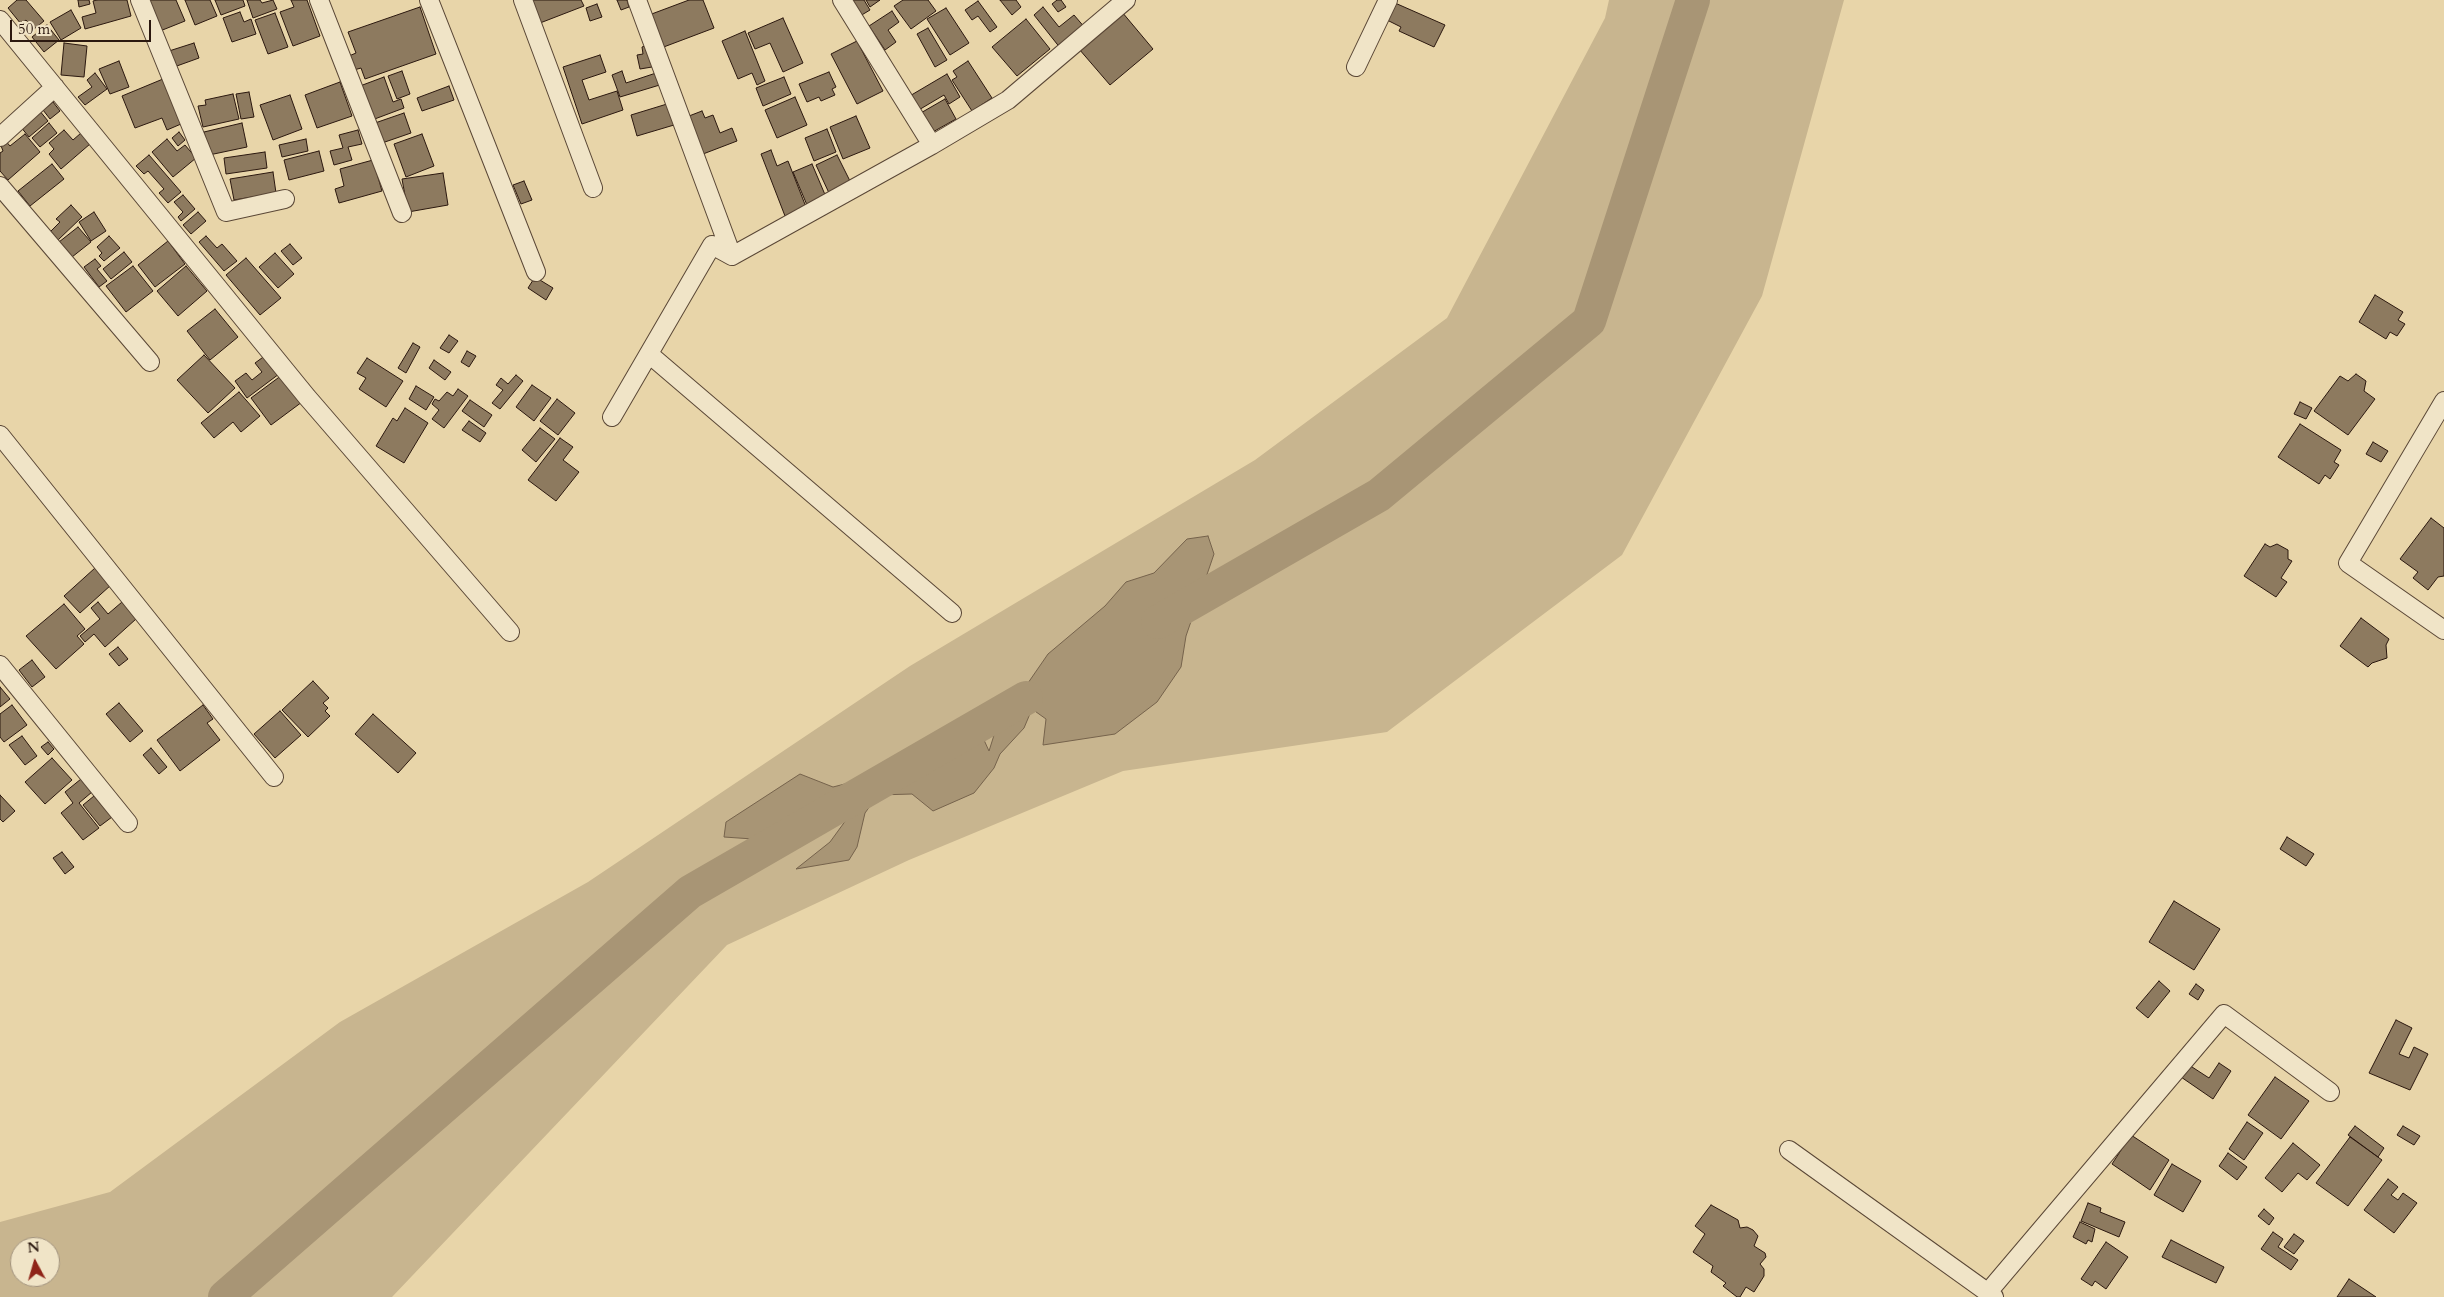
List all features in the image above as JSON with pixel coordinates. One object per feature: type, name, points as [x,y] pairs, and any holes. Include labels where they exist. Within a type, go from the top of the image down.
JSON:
[{"type":"street","points":[[140,0],[226,212],[285,199]]},
{"type":"street","points":[[319,0],[402,213]]},
{"type":"street","points":[[429,0],[536,272]]},
{"type":"street","points":[[523,0],[593,188]]},
{"type":"street","points":[[637,0],[732,256]]},
{"type":"street","points":[[842,0],[932,146]]},
{"type":"street","points":[[732,256],[932,146],[1008,100],[1126,0]]},
{"type":"street","points":[[1356,67],[1388,0]]},
{"type":"street","points":[[0,20],[307,397],[510,632]]},
{"type":"street","points":[[0,137],[55,87]]},
{"type":"street","points":[[0,186],[150,362]]},
{"type":"street","points":[[612,418],[712,245],[732,256]]},
{"type":"street","points":[[649,354],[952,613]]},
{"type":"street","points":[[2444,401],[2348,563],[2444,630]]},
{"type":"street","points":[[0,434],[274,777]]},
{"type":"street","points":[[0,665],[128,823]]},
{"type":"street","points":[[1789,1150],[1991,1294],[2224,1014],[2330,1092]]},
{"type":"shaded area","points":[[1609,0],[1844,0],[1762,296],[1622,555],[1387,732],[1123,771],[909,860],[727,945],[392,1297],[0,1297],[0,1222],[110,1192],[340,1022],[588,882],[910,666],[1255,460],[1447,318],[1605,18]]},
{"type":"shaded area","points":[[1208,536],[1214,554],[1186,636],[1181,667],[1157,702],[1115,734],[1043,745],[1046,719],[1032,709],[1024,728],[1000,754],[994,768],[974,793],[933,811],[912,794],[878,795],[865,813],[857,847],[849,860],[796,869],[830,842],[846,820],[835,813],[821,819],[809,819],[802,833],[793,837],[753,839],[724,837],[726,822],[800,774],[833,787],[876,776],[915,772],[936,755],[950,732],[973,725],[984,740],[989,751],[995,732],[985,720],[1019,696],[1048,654],[1105,606],[1126,582],[1154,573],[1187,539]]},
{"type":"building","points":[[17,0],[26,0],[44,21],[34,29],[26,20],[21,24],[8,8]]},
{"type":"building","points":[[78,0],[89,0],[90,4],[79,7]]},
{"type":"building","points":[[127,0],[131,16],[85,29],[82,17],[96,13],[93,1]]},
{"type":"building","points":[[148,0],[176,0],[185,21],[160,31]]},
{"type":"building","points":[[185,0],[210,0],[217,16],[195,25]]},
{"type":"building","points":[[215,0],[243,0],[245,6],[221,15]]},
{"type":"building","points":[[247,0],[260,0],[262,3],[273,0],[277,9],[253,18]]},
{"type":"building","points":[[291,0],[307,0],[320,36],[293,46],[280,12],[294,7]]},
{"type":"building","points":[[531,0],[581,0],[584,6],[540,23]]},
{"type":"building","points":[[617,0],[627,0],[629,7],[621,10]]},
{"type":"building","points":[[689,0],[703,0],[714,28],[661,48],[649,15]]},
{"type":"building","points":[[849,0],[864,0],[870,10],[860,16]]},
{"type":"building","points":[[866,0],[880,0],[870,7]]},
{"type":"building","points":[[903,0],[928,0],[936,11],[911,29],[894,6]]},
{"type":"building","points":[[1000,0],[1016,0],[1021,7],[1012,15]]},
{"type":"building","points":[[1057,0],[1061,0],[1066,7],[1058,12],[1052,4]]},
{"type":"building","points":[[978,1],[997,27],[990,32],[978,16],[972,20],[965,10]]},
{"type":"building","points":[[1395,3],[1445,25],[1434,47],[1399,31],[1401,27],[1387,20]]},
{"type":"building","points":[[597,4],[602,17],[590,21],[586,8]]},
{"type":"building","points":[[420,7],[436,54],[365,79],[361,68],[354,70],[349,56],[356,53],[348,32]]},
{"type":"building","points":[[1043,7],[1059,27],[1074,15],[1086,29],[1061,49],[1034,15]]},
{"type":"building","points":[[946,8],[969,43],[950,55],[927,19]]},
{"type":"building","points":[[71,10],[81,28],[61,40],[50,22]]},
{"type":"building","points":[[892,11],[899,22],[888,30],[896,42],[885,50],[869,26]]},
{"type":"building","points":[[240,12],[244,22],[251,19],[256,34],[232,42],[223,18]]},
{"type":"building","points":[[1122,12],[1153,49],[1110,85],[1079,49]]},
{"type":"building","points":[[275,13],[288,47],[268,54],[255,20]]},
{"type":"building","points":[[783,18],[803,63],[783,72],[770,43],[755,49],[748,33]]},
{"type":"building","points":[[1026,19],[1050,49],[1017,76],[992,47]]},
{"type":"building","points":[[47,25],[59,40],[44,52],[32,37]]},
{"type":"building","points":[[928,28],[947,60],[935,67],[917,34]]},
{"type":"building","points":[[745,31],[765,81],[757,85],[752,73],[738,79],[722,41]]},
{"type":"building","points":[[857,41],[883,91],[857,104],[831,54]]},
{"type":"building","points":[[64,43],[87,46],[84,77],[61,75]]},
{"type":"building","points":[[194,43],[199,58],[174,67],[169,51]]},
{"type":"building","points":[[645,46],[646,51],[649,51],[652,67],[640,69],[637,55],[643,54],[642,47]]},
{"type":"building","points":[[600,55],[606,72],[582,80],[589,100],[617,91],[623,110],[582,124],[563,67]]},
{"type":"building","points":[[119,61],[129,87],[110,94],[99,69]]},
{"type":"building","points":[[968,61],[992,98],[972,111],[952,80],[957,77],[953,71]]},
{"type":"building","points":[[402,71],[410,94],[397,99],[388,76]]},
{"type":"building","points":[[622,71],[626,83],[659,72],[663,84],[620,97],[612,75]]},
{"type":"building","points":[[829,72],[836,87],[832,89],[835,95],[821,101],[819,97],[807,102],[799,84]]},
{"type":"building","points":[[95,73],[107,89],[85,105],[78,97],[92,87],[87,80]]},
{"type":"building","points":[[947,74],[960,97],[949,104],[944,95],[917,111],[908,97]]},
{"type":"building","points":[[384,77],[393,102],[401,99],[404,108],[372,120],[360,86]]},
{"type":"building","points":[[784,77],[791,94],[763,106],[756,88]]},
{"type":"building","points":[[163,79],[181,124],[167,130],[162,118],[135,128],[122,96]]},
{"type":"building","points":[[340,82],[352,116],[317,128],[305,95]]},
{"type":"building","points":[[449,86],[454,100],[422,111],[417,98]]},
{"type":"building","points":[[249,92],[254,117],[241,119],[236,94]]},
{"type":"building","points":[[233,94],[239,119],[203,127],[198,106],[206,105],[205,100]]},
{"type":"building","points":[[290,95],[302,129],[273,140],[260,105]]},
{"type":"building","points":[[795,97],[807,125],[777,138],[765,110]]},
{"type":"building","points":[[945,99],[956,119],[931,133],[919,114]]},
{"type":"building","points":[[53,102],[60,111],[50,119],[43,110]]},
{"type":"building","points":[[667,104],[674,125],[637,136],[631,115]]},
{"type":"building","points":[[39,110],[48,121],[29,137],[20,126]]},
{"type":"building","points":[[702,111],[705,118],[713,115],[720,133],[732,128],[737,141],[703,154],[689,116]]},
{"type":"building","points":[[404,113],[411,133],[382,143],[375,123]]},
{"type":"building","points":[[856,116],[870,148],[843,159],[830,127]]},
{"type":"building","points":[[49,123],[57,133],[40,147],[32,138]]},
{"type":"building","points":[[242,123],[247,147],[209,155],[204,132]]},
{"type":"building","points":[[827,129],[836,152],[814,161],[805,138]]},
{"type":"building","points":[[64,130],[73,140],[81,133],[90,144],[61,169],[49,154],[54,149],[49,143]]},
{"type":"building","points":[[358,130],[362,144],[348,147],[352,160],[334,165],[330,151],[343,148],[339,135]]},
{"type":"building","points":[[179,132],[185,140],[178,146],[172,138]]},
{"type":"building","points":[[25,134],[40,152],[8,180],[0,171],[0,153],[3,151],[0,143],[4,139],[10,146]]},
{"type":"building","points":[[422,134],[434,166],[406,177],[394,144]]},
{"type":"building","points":[[167,139],[177,151],[185,145],[196,158],[173,177],[152,152]]},
{"type":"building","points":[[306,139],[308,151],[282,157],[279,145]]},
{"type":"building","points":[[771,150],[777,166],[788,161],[806,207],[785,216],[761,154]]},
{"type":"building","points":[[319,151],[324,171],[289,180],[284,160]]},
{"type":"building","points":[[265,152],[267,168],[226,174],[224,158]]},
{"type":"building","points":[[149,155],[181,192],[168,203],[159,193],[164,189],[148,171],[144,174],[136,166]]},
{"type":"building","points":[[837,155],[851,183],[829,193],[816,165]]},
{"type":"building","points":[[373,160],[382,191],[339,203],[335,189],[344,186],[340,169]]},
{"type":"building","points":[[52,164],[64,179],[30,206],[18,191]]},
{"type":"building","points":[[812,164],[826,197],[807,205],[793,172]]},
{"type":"building","points":[[273,172],[276,193],[234,200],[230,179]]},
{"type":"building","points":[[443,173],[448,205],[408,212],[402,179]]},
{"type":"building","points":[[524,181],[532,200],[521,204],[513,185]]},
{"type":"building","points":[[183,195],[195,209],[181,221],[178,217],[183,212],[174,202]]},
{"type":"building","points":[[71,205],[82,217],[58,240],[50,232],[60,222],[56,219]]},
{"type":"building","points":[[94,212],[106,231],[91,241],[79,222]]},
{"type":"building","points":[[198,212],[206,221],[191,234],[183,225]]},
{"type":"building","points":[[78,227],[91,242],[72,257],[59,242]]},
{"type":"building","points":[[109,236],[120,248],[104,261],[99,256],[102,253],[97,247]]},
{"type":"building","points":[[206,236],[217,248],[222,244],[237,261],[224,271],[199,242]]},
{"type":"building","points":[[168,241],[185,264],[155,287],[138,265]]},
{"type":"building","points":[[290,244],[302,258],[293,265],[281,251]]},
{"type":"building","points":[[124,252],[132,262],[111,279],[103,269]]},
{"type":"building","points":[[275,253],[294,274],[278,288],[259,267]]},
{"type":"building","points":[[246,258],[281,298],[260,315],[226,275]]},
{"type":"building","points":[[95,259],[101,266],[97,269],[107,281],[99,287],[84,267]]},
{"type":"building","points":[[133,266],[153,291],[126,312],[106,286]]},
{"type":"building","points":[[186,266],[207,291],[178,316],[157,291]]},
{"type":"building","points":[[535,277],[553,288],[546,300],[528,288]]},
{"type":"building","points":[[2375,295],[2403,312],[2398,320],[2405,324],[2397,336],[2390,332],[2386,339],[2359,322]]},
{"type":"building","points":[[215,309],[238,337],[210,360],[187,331]]},
{"type":"building","points":[[449,335],[458,341],[449,353],[440,348]]},
{"type":"building","points":[[413,343],[420,347],[406,373],[398,368]]},
{"type":"building","points":[[467,351],[476,356],[469,367],[461,362]]},
{"type":"building","points":[[204,355],[235,388],[208,413],[177,380]]},
{"type":"building","points":[[266,355],[279,374],[247,398],[235,381],[246,373],[252,380],[262,372],[255,363]]},
{"type":"building","points":[[367,358],[403,381],[386,407],[359,389],[366,378],[357,373]]},
{"type":"building","points":[[434,360],[451,372],[445,380],[429,368]]},
{"type":"building","points":[[2356,374],[2366,381],[2364,391],[2375,399],[2348,435],[2314,411],[2340,376],[2348,381]]},
{"type":"building","points":[[282,375],[302,402],[271,425],[251,398]]},
{"type":"building","points":[[516,375],[523,381],[500,409],[492,403],[503,390],[496,385],[501,378],[508,384]]},
{"type":"building","points":[[532,385],[551,398],[534,421],[516,407]]},
{"type":"building","points":[[416,386],[434,397],[426,410],[409,399]]},
{"type":"building","points":[[458,389],[468,396],[444,428],[432,419],[439,410],[432,404],[435,399],[439,401],[447,392],[453,396]]},
{"type":"building","points":[[239,392],[260,416],[241,432],[233,422],[214,438],[201,423]]},
{"type":"building","points":[[557,399],[575,413],[558,435],[540,421]]},
{"type":"building","points":[[470,400],[492,415],[484,427],[462,411]]},
{"type":"building","points":[[2300,402],[2312,408],[2306,419],[2294,414]]},
{"type":"building","points":[[405,408],[428,423],[404,463],[376,446],[393,418],[397,421]]},
{"type":"building","points":[[469,421],[486,433],[480,442],[462,430]]},
{"type":"building","points":[[2300,424],[2341,450],[2334,462],[2339,465],[2330,479],[2325,475],[2319,484],[2278,457]]},
{"type":"building","points":[[540,428],[555,439],[536,462],[522,450]]},
{"type":"building","points":[[560,438],[573,447],[563,460],[579,472],[556,501],[528,480]]},
{"type":"building","points":[[2373,442],[2388,451],[2381,462],[2366,454]]},
{"type":"building","points":[[2431,518],[2444,528],[2444,576],[2438,577],[2428,590],[2413,578],[2418,572],[2400,559]]},
{"type":"building","points":[[2265,544],[2270,547],[2277,544],[2288,550],[2288,559],[2292,561],[2281,578],[2287,582],[2276,597],[2244,576]]},
{"type":"building","points":[[95,568],[111,585],[80,613],[64,596]]},
{"type":"building","points":[[98,602],[108,614],[122,602],[136,619],[105,647],[94,634],[85,642],[80,636],[100,619],[91,608]]},
{"type":"building","points":[[64,604],[85,629],[77,636],[84,644],[56,669],[26,636]]},
{"type":"building","points":[[2361,618],[2389,639],[2386,645],[2387,658],[2372,663],[2368,667],[2340,646]]},
{"type":"building","points":[[118,647],[128,659],[119,666],[109,654]]},
{"type":"building","points":[[32,660],[45,677],[32,687],[19,670]]},
{"type":"building","points":[[313,681],[329,698],[323,703],[328,708],[325,711],[330,716],[308,737],[282,710]]},
{"type":"building","points":[[0,687],[10,699],[0,707]]},
{"type":"building","points":[[119,703],[143,731],[130,742],[106,714]]},
{"type":"building","points":[[12,705],[27,725],[4,742],[0,737],[0,714]]},
{"type":"building","points":[[203,705],[213,719],[207,723],[220,740],[180,771],[157,740]]},
{"type":"building","points":[[280,711],[301,735],[275,758],[254,734]]},
{"type":"building","points":[[373,714],[416,753],[398,773],[355,734]]},
{"type":"building","points":[[22,736],[37,756],[25,765],[9,745]]},
{"type":"building","points":[[48,742],[54,749],[48,755],[41,747]]},
{"type":"building","points":[[151,748],[167,767],[159,774],[143,755]]},
{"type":"building","points":[[52,758],[72,780],[45,804],[25,782]]},
{"type":"building","points":[[81,779],[92,792],[79,803],[99,828],[83,840],[61,813],[73,803],[65,792]]},
{"type":"building","points":[[0,795],[15,811],[3,822],[0,819]]},
{"type":"building","points":[[94,796],[112,817],[100,826],[83,805]]},
{"type":"building","points":[[2287,837],[2314,854],[2306,866],[2280,849]]},
{"type":"building","points":[[62,852],[74,867],[65,874],[53,858]]},
{"type":"building","points":[[2174,901],[2220,929],[2194,970],[2149,942]]},
{"type":"building","points":[[2159,981],[2170,991],[2148,1018],[2136,1008]]},
{"type":"building","points":[[2196,984],[2204,990],[2198,1000],[2189,994]]},
{"type":"building","points":[[2396,1020],[2412,1028],[2399,1054],[2409,1058],[2414,1047],[2428,1054],[2410,1090],[2369,1073]]},
{"type":"building","points":[[2219,1063],[2231,1071],[2213,1099],[2181,1077],[2189,1065],[2209,1078]]},
{"type":"building","points":[[2275,1077],[2309,1101],[2281,1139],[2248,1115]]},
{"type":"building","points":[[2247,1122],[2263,1133],[2244,1160],[2229,1149]]},
{"type":"building","points":[[2355,1126],[2384,1148],[2378,1157],[2348,1135]]},
{"type":"building","points":[[2403,1126],[2420,1136],[2414,1145],[2397,1135]]},
{"type":"building","points":[[2131,1135],[2169,1160],[2150,1190],[2112,1164]]},
{"type":"building","points":[[2350,1137],[2382,1160],[2348,1206],[2316,1183]]},
{"type":"building","points":[[2293,1143],[2320,1165],[2307,1180],[2298,1173],[2282,1192],[2265,1178]]},
{"type":"building","points":[[2228,1153],[2247,1167],[2237,1180],[2219,1166]]},
{"type":"building","points":[[2172,1164],[2201,1181],[2183,1212],[2154,1195]]},
{"type":"building","points":[[2388,1179],[2398,1187],[2391,1195],[2398,1200],[2403,1193],[2417,1203],[2394,1233],[2364,1210]]},
{"type":"building","points":[[2088,1203],[2101,1208],[2100,1212],[2125,1222],[2119,1237],[2081,1221]]},
{"type":"building","points":[[1711,1205],[1738,1220],[1740,1228],[1747,1227],[1758,1236],[1754,1246],[1765,1253],[1766,1257],[1760,1264],[1764,1269],[1764,1276],[1754,1292],[1746,1287],[1740,1297],[1737,1297],[1723,1286],[1726,1283],[1711,1272],[1713,1266],[1693,1252],[1705,1234],[1695,1226]]},
{"type":"building","points":[[2264,1209],[2274,1218],[2269,1225],[2258,1216]]},
{"type":"building","points":[[2080,1222],[2095,1229],[2092,1242],[2088,1240],[2086,1244],[2073,1237]]},
{"type":"building","points":[[2273,1232],[2283,1239],[2278,1247],[2298,1260],[2291,1270],[2261,1249]]},
{"type":"building","points":[[2294,1234],[2304,1241],[2294,1254],[2284,1247]]},
{"type":"building","points":[[2171,1240],[2224,1267],[2216,1283],[2162,1257]]},
{"type":"building","points":[[2106,1242],[2128,1257],[2106,1289],[2095,1281],[2092,1286],[2081,1279]]},
{"type":"building","points":[[2349,1279],[2376,1297],[2337,1297]]},
{"type":"waterway","points":[[1158,622],[1379,495],[1589,321],[1693,0]]},
{"type":"waterway","points":[[225,1297],[690,892],[1026,698]]}]
